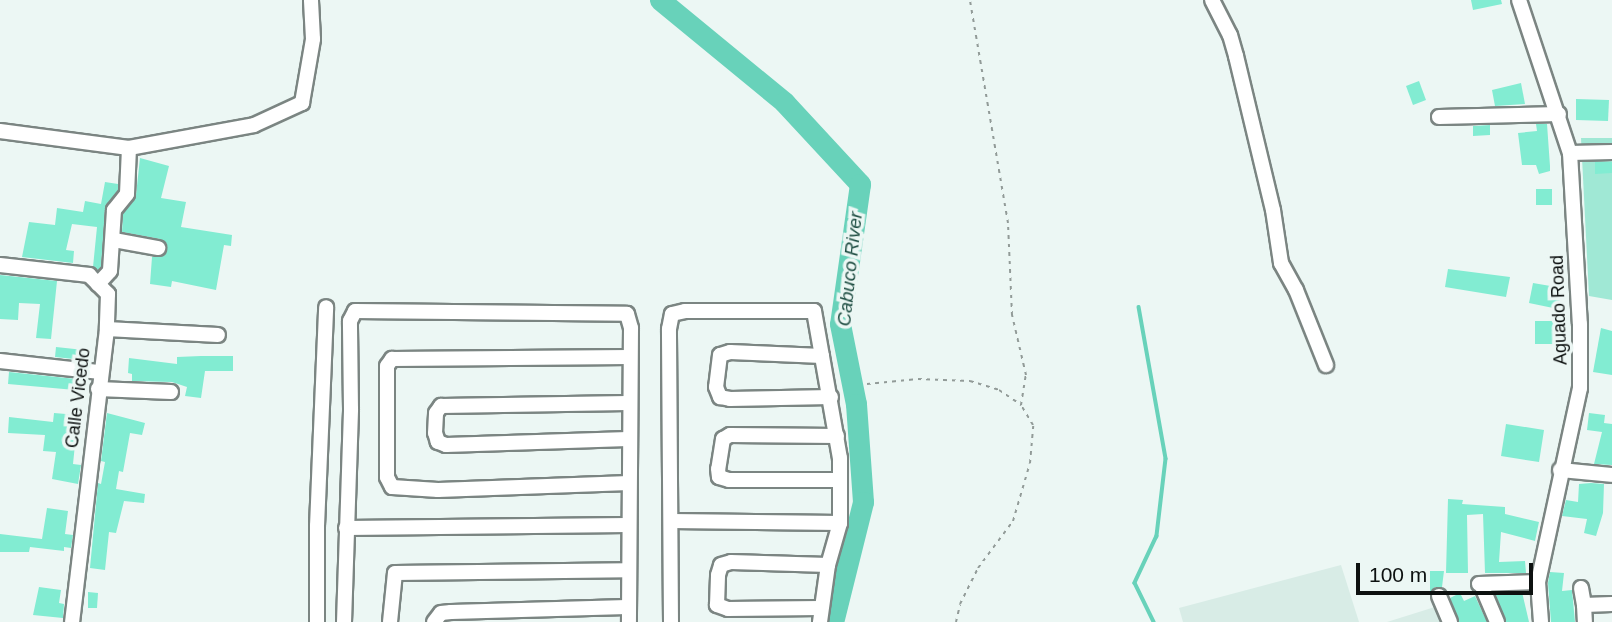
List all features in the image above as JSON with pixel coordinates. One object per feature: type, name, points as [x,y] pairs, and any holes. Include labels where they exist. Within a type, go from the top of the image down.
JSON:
[{"type":"street","points":[[0,131],[129,148],[254,125],[302,103],[313,39],[311,0]]},
{"type":"street","points":[[1212,0],[1230,35],[1236,56],[1273,210],[1282,263],[1296,290],[1326,365]]},
{"type":"street","name":"Aguado Road","points":[[1519,0],[1570,153],[1580,324],[1580,388],[1560,470],[1538,582],[1541,622]]},
{"type":"street","points":[[1439,117],[1559,114]]},
{"type":"street","points":[[0,265],[89,275],[99,284],[110,271],[114,210],[127,194],[129,148]]},
{"type":"street","points":[[1570,153],[1612,152]]},
{"type":"street","points":[[114,240],[158,248]]},
{"type":"street","name":"Calle Vicedo","points":[[72,622],[107,329],[108,294],[99,284]]},
{"type":"street","points":[[317,622],[317,526],[326,307]]},
{"type":"street","points":[[344,622],[351,409],[350,321],[355,311],[627,314],[631,327],[628,403],[628,615],[450,612],[441,613],[435,622]]},
{"type":"street","points":[[671,622],[669,329],[672,314],[685,311],[814,311],[837,436],[840,523],[828,565],[820,615],[728,609],[717,605],[721,565],[732,562],[828,565]]},
{"type":"street","points":[[107,329],[218,335]]},
{"type":"street","points":[[822,356],[730,352],[720,355],[716,387],[720,397],[730,399],[831,397]]},
{"type":"street","points":[[629,483],[438,490],[392,487],[387,477],[387,366],[392,359],[630,357]]},
{"type":"street","points":[[0,361],[100,372]]},
{"type":"street","points":[[98,389],[171,392]]},
{"type":"street","points":[[628,403],[441,406],[436,413],[435,433],[438,442],[446,445],[628,439]]},
{"type":"street","points":[[837,436],[730,435],[723,439],[718,469],[719,477],[729,480],[839,480]]},
{"type":"street","points":[[1560,470],[1612,475]]},
{"type":"street","points":[[671,521],[840,523]]},
{"type":"street","points":[[346,528],[628,525]]},
{"type":"street","points":[[390,622],[394,573],[627,570]]},
{"type":"street","points":[[1497,622],[1481,586],[1538,582]]},
{"type":"street","points":[[1581,588],[1585,622]]},
{"type":"street","points":[[1439,596],[1450,622]]},
{"type":"street","points":[[1584,605],[1612,604]]},
{"type":"path","points":[[970,0],[1008,223],[1012,315],[1026,375],[1021,405]]},
{"type":"path","points":[[867,384],[918,379],[970,381],[999,390],[1021,405],[1033,425],[1030,463],[1013,521],[978,568],[960,604],[956,622]]},
{"type":"shaded area","points":[[1341,565],[1359,622],[1183,622],[1179,608]]},
{"type":"shaded area","points":[[1438,606],[1444,622],[1387,622]]},
{"type":"green space","points":[[1581,138],[1612,138],[1612,300],[1589,296]]},
{"type":"building","points":[[1471,0],[1501,0],[1502,4],[1473,10]]},
{"type":"building","points":[[1419,81],[1426,100],[1413,105],[1406,86]]},
{"type":"building","points":[[1521,83],[1525,104],[1495,106],[1492,90]]},
{"type":"building","points":[[1576,99],[1609,100],[1608,121],[1576,120]]},
{"type":"building","points":[[1536,124],[1547,124],[1550,166],[1550,171],[1539,174],[1536,165],[1522,165],[1518,133],[1537,131]]},
{"type":"building","points":[[1490,125],[1490,135],[1473,136],[1473,126]]},
{"type":"building","points":[[140,158],[169,166],[161,198],[186,202],[181,227],[232,235],[231,246],[224,245],[216,290],[172,281],[171,287],[150,284],[152,257],[165,255],[167,244],[160,239],[122,232],[123,214],[136,195]]},
{"type":"building","points":[[1595,162],[1612,162],[1612,173],[1595,174]]},
{"type":"building","points":[[105,182],[118,184],[118,190],[105,209],[101,267],[98,270],[93,267],[97,227],[72,224],[66,250],[74,251],[73,263],[22,257],[29,222],[55,225],[57,208],[83,212],[85,201],[101,204]]},
{"type":"building","points":[[1536,189],[1552,189],[1552,205],[1536,205]]},
{"type":"building","points":[[1448,269],[1510,277],[1506,297],[1445,287]]},
{"type":"building","points":[[0,275],[57,281],[51,339],[36,338],[40,304],[19,303],[18,320],[0,319]]},
{"type":"building","points":[[1533,283],[1562,288],[1558,309],[1529,303]]},
{"type":"building","points":[[1535,321],[1561,321],[1561,344],[1535,344]]},
{"type":"building","points":[[1601,328],[1612,331],[1612,375],[1593,372]]},
{"type":"building","points":[[56,347],[84,350],[83,360],[55,357]]},
{"type":"building","points":[[233,356],[233,371],[205,371],[201,398],[185,396],[187,387],[172,382],[132,381],[132,374],[128,373],[129,358],[177,364],[177,357]]},
{"type":"building","points":[[9,372],[76,379],[75,390],[8,384]]},
{"type":"building","points":[[54,413],[78,415],[73,464],[81,465],[78,484],[52,479],[56,452],[43,451],[45,435],[8,433],[9,417],[53,422]]},
{"type":"building","points":[[107,413],[145,423],[142,435],[130,433],[123,472],[119,471],[116,489],[145,494],[144,503],[124,501],[116,533],[109,532],[105,570],[90,568],[98,483],[101,484],[105,462],[101,461]]},
{"type":"building","points":[[1589,413],[1605,415],[1604,423],[1612,424],[1612,465],[1594,464],[1602,432],[1587,430]]},
{"type":"building","points":[[1506,424],[1544,430],[1539,462],[1501,456]]},
{"type":"building","points":[[1579,484],[1604,484],[1603,513],[1596,536],[1584,533],[1587,519],[1562,516],[1566,500],[1578,502]]},
{"type":"building","points":[[1448,499],[1463,500],[1462,504],[1505,507],[1505,514],[1539,522],[1535,541],[1501,532],[1499,562],[1525,561],[1526,573],[1485,573],[1483,514],[1467,515],[1468,573],[1446,573]]},
{"type":"building","points":[[47,508],[68,511],[65,534],[73,535],[71,548],[64,547],[64,551],[30,547],[29,552],[0,552],[0,534],[42,539]]},
{"type":"building","points":[[1430,571],[1444,571],[1442,587],[1435,587],[1430,592]]},
{"type":"building","points":[[1550,572],[1564,573],[1562,591],[1572,590],[1575,622],[1551,622],[1548,583]]},
{"type":"building","points":[[39,587],[61,590],[59,603],[64,604],[63,618],[33,615]]},
{"type":"building","points":[[88,592],[98,593],[97,608],[88,608]]},
{"type":"building","points":[[1522,592],[1529,622],[1506,622],[1495,593]]},
{"type":"building","points":[[1460,593],[1464,601],[1475,596],[1487,622],[1459,622],[1450,598]]},
{"type":"waterway","name":"Cabuco River","points":[[660,0],[784,102],[860,184],[840,324],[856,404],[863,502],[833,622]]},
{"type":"waterway","points":[[1139,307],[1166,459],[1157,536],[1135,583],[1154,622]]}]
